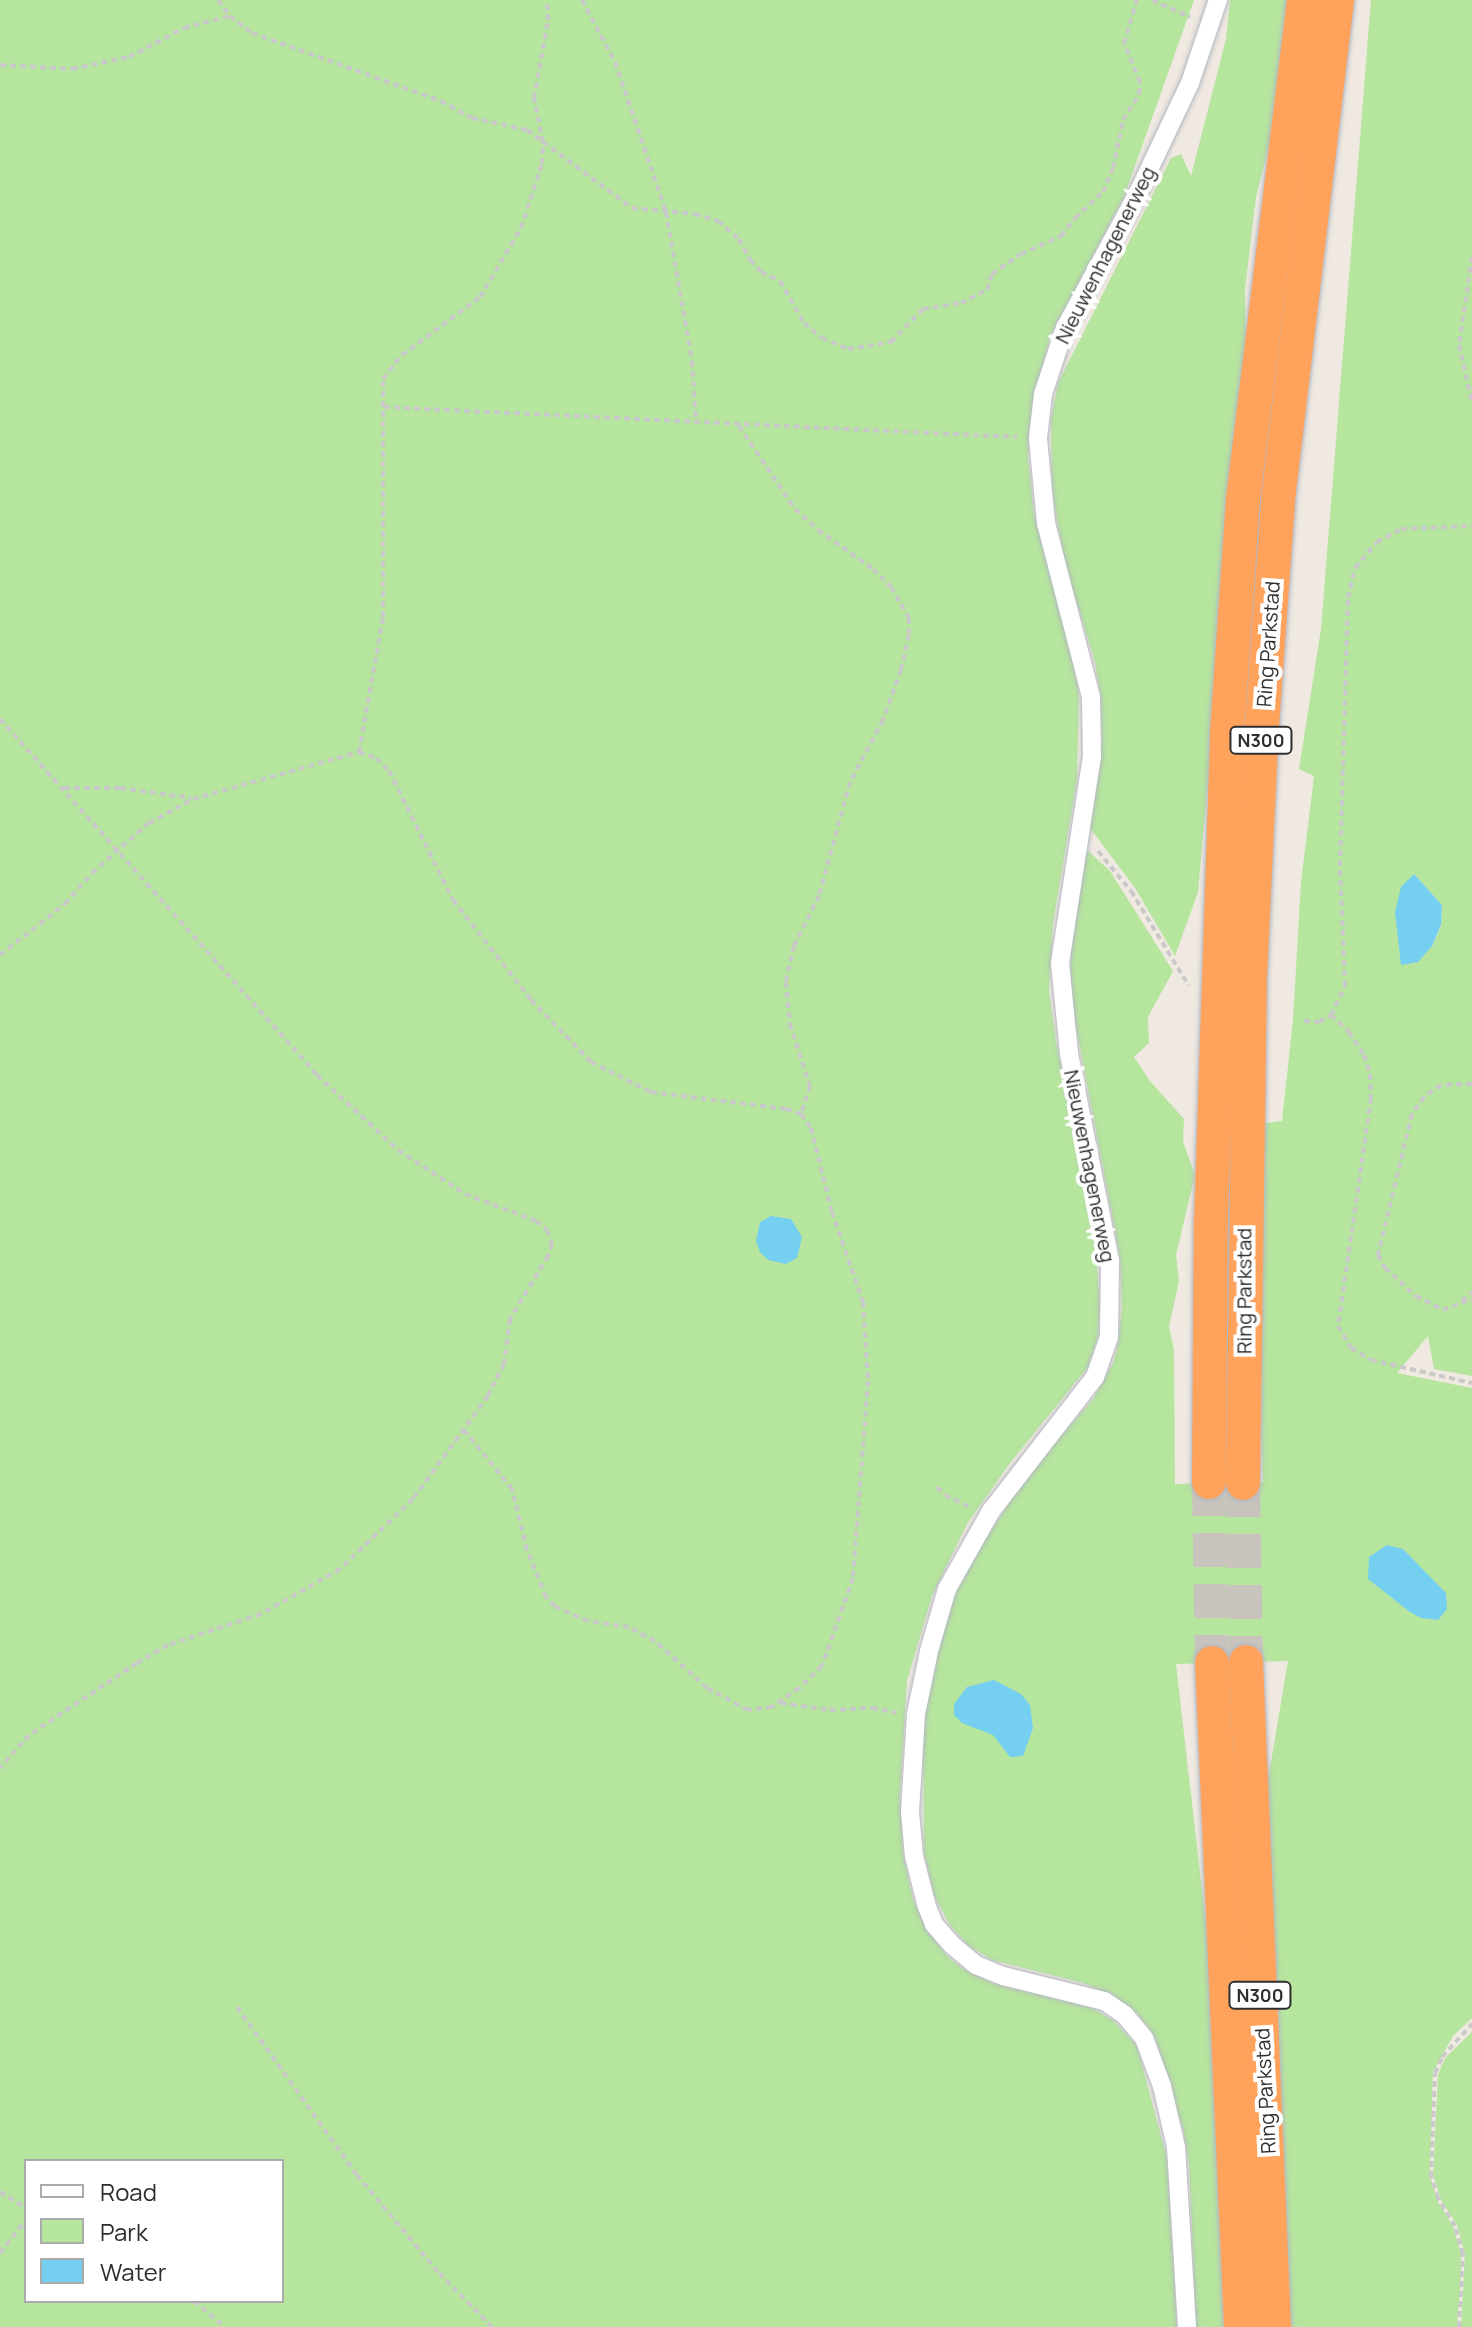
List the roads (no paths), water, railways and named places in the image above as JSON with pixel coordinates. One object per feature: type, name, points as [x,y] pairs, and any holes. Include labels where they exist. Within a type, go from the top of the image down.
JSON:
[{"type":"highway","name":"Ring Parkstad","points":[[1209,1482],[1211,1221],[1227,733],[1243,499],[1304,0]]},
{"type":"highway","name":"Ring Parkstad","points":[[1243,1483],[1244,1217],[1261,740],[1278,500],[1337,0]]},
{"type":"highway","name":"Ring Parkstad","points":[[1241,2327],[1229,1663],[1274,2327]]},
{"type":"street","name":"Nieuwenhagenerweg","points":[[1187,2327],[1176,2147],[1162,2086],[1144,2038],[1125,2015],[1104,2001],[1003,1976],[976,1965],[934,1924],[914,1856],[910,1812],[916,1718],[929,1651],[959,1566],[1005,1492],[1095,1377],[1109,1337],[1110,1261],[1062,1003],[1062,948],[1092,757],[1091,697],[1046,523],[1038,438],[1043,394],[1065,328],[1144,181],[1190,83],[1218,0]]},
{"type":"water","points":[[1414,874],[1442,905],[1441,925],[1432,946],[1418,962],[1401,965],[1395,912],[1401,887]]},
{"type":"water","points":[[771,1216],[791,1219],[802,1237],[797,1258],[786,1264],[768,1260],[760,1252],[756,1241],[760,1222]]},
{"type":"water","points":[[1387,1545],[1403,1549],[1446,1593],[1447,1609],[1438,1620],[1421,1618],[1410,1612],[1368,1579],[1369,1557]]},
{"type":"water","points":[[994,1680],[1021,1694],[1030,1705],[1033,1728],[1023,1756],[1010,1757],[993,1735],[962,1723],[954,1715],[954,1704],[967,1687]]},
{"type":"tunnel","points":[[1209,1482],[1212,1663]]},
{"type":"tunnel","points":[[1243,1483],[1246,1662]]}]
